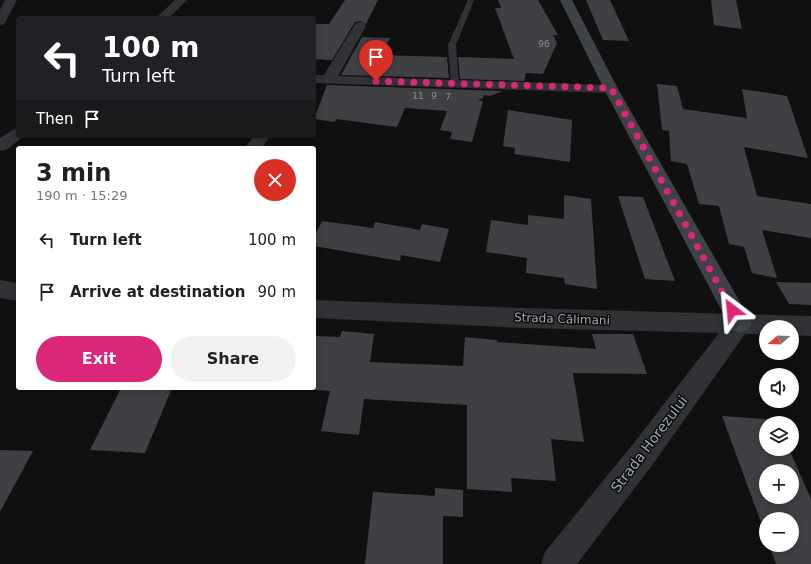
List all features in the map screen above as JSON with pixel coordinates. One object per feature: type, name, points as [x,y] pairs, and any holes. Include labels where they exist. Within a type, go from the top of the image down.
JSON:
[{"type":"street","points":[[0,21],[12,0]]},
{"type":"street","points":[[164,16],[182,0]]},
{"type":"street","points":[[566,0],[611,88],[740,323]]},
{"type":"street","points":[[321,79],[360,26]]},
{"type":"street","points":[[321,79],[611,88]]},
{"type":"street","points":[[0,146],[16,134]]},
{"type":"street","points":[[0,289],[16,292]]},
{"type":"street","name":"Strada Călimani","points":[[316,309],[524,318],[811,326]]},
{"type":"street","name":"Strada Horezului","points":[[557,564],[643,454],[740,323]]},
{"type":"lane","points":[[455,84],[452,45],[471,0]]},
{"type":"building","points":[[345,0],[378,0],[366,24],[360,21],[355,22],[332,60],[316,59],[316,24],[329,24]]},
{"type":"building","points":[[498,0],[538,0],[558,35],[553,35],[557,43],[543,74],[526,73],[524,81],[460,79],[458,57],[514,59],[495,8],[501,8]]},
{"type":"building","points":[[586,0],[610,0],[629,41],[603,40]]},
{"type":"building","points":[[711,0],[736,0],[742,29],[714,25]]},
{"type":"building","points":[[362,37],[390,38],[381,55],[447,57],[449,78],[341,75]]},
{"type":"building","points":[[657,84],[677,86],[683,109],[747,118],[742,89],[787,96],[808,158],[744,147],[757,196],[811,204],[811,238],[762,230],[777,278],[752,273],[744,247],[729,244],[719,206],[699,204],[687,164],[671,161],[669,131],[662,130]]},
{"type":"building","points":[[327,85],[503,91],[490,96],[484,95],[483,98],[478,100],[483,101],[472,142],[450,139],[452,132],[440,130],[447,111],[405,108],[397,127],[336,119],[335,122],[316,119],[316,114]]},
{"type":"building","points":[[508,110],[572,120],[570,162],[514,154],[515,148],[503,146]]},
{"type":"building","points":[[564,195],[591,199],[597,289],[565,284],[564,278],[526,273],[527,258],[486,252],[491,220],[528,225],[528,215],[564,219]]},
{"type":"building","points":[[618,196],[643,197],[675,281],[645,279]]},
{"type":"building","points":[[322,221],[373,228],[375,222],[420,230],[422,224],[449,229],[440,262],[401,255],[400,261],[316,246],[316,233]]},
{"type":"building","points":[[776,282],[811,283],[811,305],[789,304]]},
{"type":"building","points":[[342,331],[374,334],[370,362],[463,366],[465,337],[497,340],[497,342],[596,349],[592,334],[633,334],[647,374],[573,373],[584,442],[551,439],[556,481],[511,478],[512,492],[467,489],[467,405],[364,399],[359,435],[321,431],[330,391],[314,390],[316,390],[316,336],[340,337]]},
{"type":"building","points":[[120,390],[171,390],[145,453],[90,450]]},
{"type":"building","points":[[722,416],[759,419],[759,456],[792,456],[796,464],[759,464],[759,504],[799,504],[799,472],[811,499],[811,564],[776,564],[772,552],[799,552],[799,512],[759,512],[759,517]]},
{"type":"building","points":[[0,450],[33,451],[0,512]]},
{"type":"building","points":[[435,488],[463,490],[463,517],[443,516],[443,564],[365,564],[373,492],[435,496]]},
{"type":"route","points":[[376,81],[611,88],[732,310]]}]
